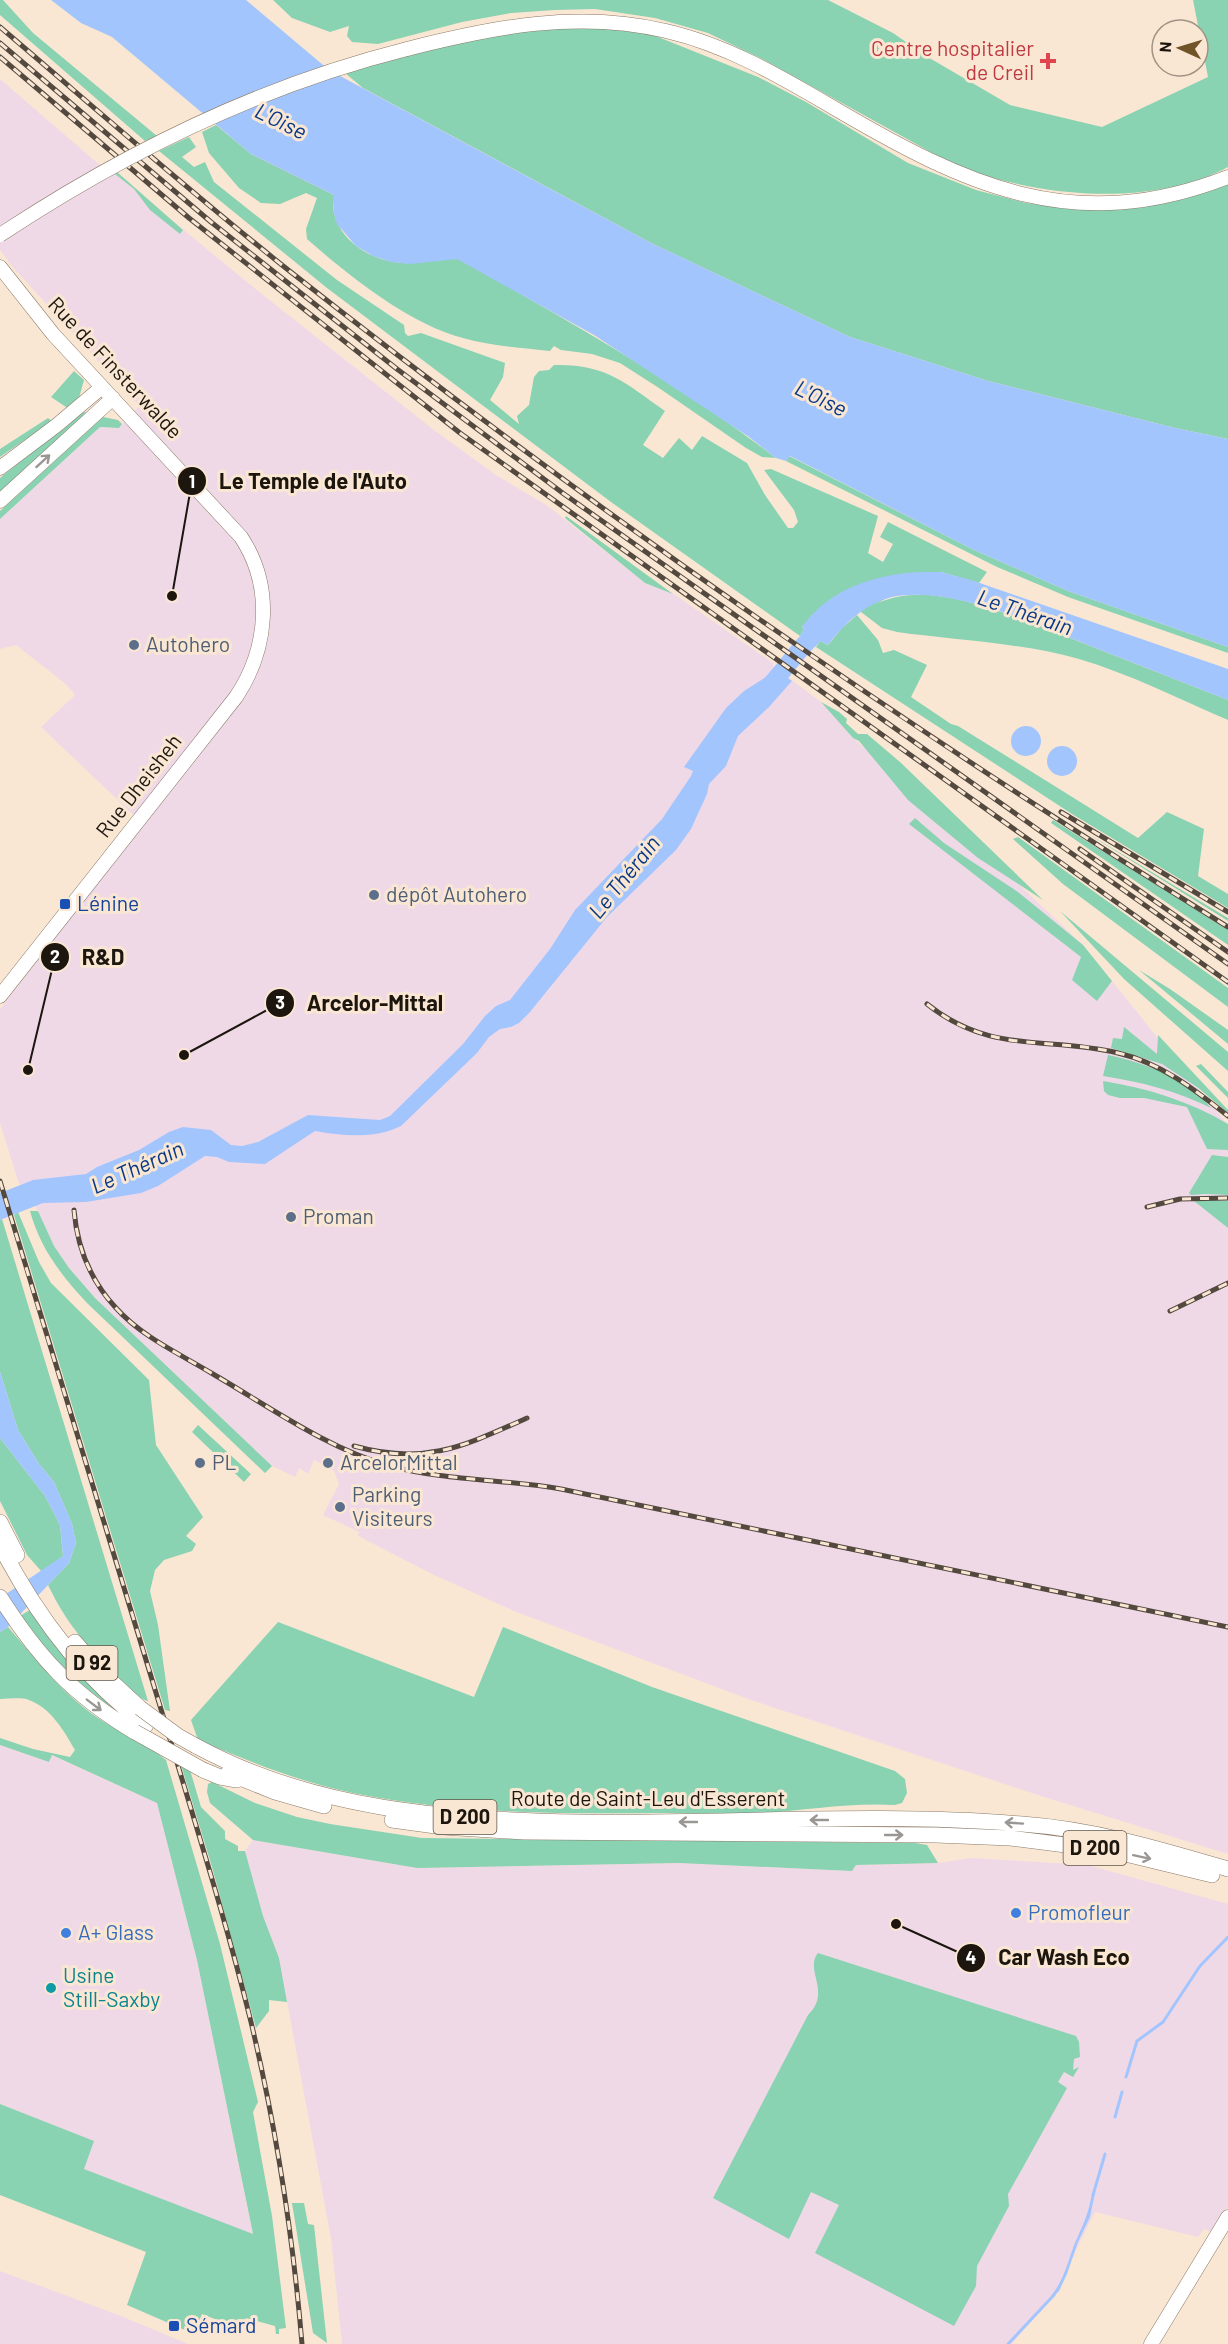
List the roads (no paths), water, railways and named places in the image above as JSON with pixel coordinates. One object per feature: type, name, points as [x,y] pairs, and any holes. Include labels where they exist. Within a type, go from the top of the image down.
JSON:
[{"type":"main road","points":[[0,235],[83,184],[204,122],[307,80],[407,49],[493,29],[535,23],[584,20],[645,26],[683,35],[733,54],[787,80],[921,157],[972,180],[1014,193],[1074,202],[1121,202],[1180,193],[1228,177]]},
{"type":"main road","name":"Rue de Finsterwalde","points":[[0,267],[40,319],[237,531],[252,555],[260,582]]},
{"type":"main road","points":[[0,468],[102,387]]},
{"type":"main road","points":[[0,501],[113,398]]},
{"type":"main road","name":"Rue Dheisheh","points":[[0,996],[244,685],[255,661],[263,630],[260,582]]},
{"type":"main road","name":"D 200","points":[[0,1522],[14,1560],[48,1616],[88,1674],[141,1729],[199,1758]]},
{"type":"main road","name":"D 200","points":[[0,1545],[14,1560]]},
{"type":"main road","points":[[0,1597],[49,1665],[69,1686],[98,1709],[141,1729]]},
{"type":"main road","name":"Route de Saint-Leu d'Esserent","points":[[48,1616],[98,1669],[199,1758],[249,1782],[284,1795],[338,1809],[443,1827],[549,1833],[942,1835],[1010,1838],[1113,1851],[1228,1879]]},
{"type":"main road","name":"Route de Saint-Leu d'Esserent","points":[[199,1758],[234,1765],[282,1784],[334,1798],[408,1812],[481,1819],[556,1821],[845,1820],[1010,1823],[1072,1829],[1115,1837],[1228,1869]]},
{"type":"main road","points":[[1151,2344],[1228,2217]]},
{"type":"water","name":"L'Oise","points":[[51,0],[246,0],[329,70],[653,244],[850,337],[988,381],[1228,439],[1228,647],[1068,591],[972,549],[790,456],[786,461],[776,458],[749,437],[594,335],[457,259],[410,264],[391,262],[373,256],[356,246],[337,224],[334,213],[334,195],[251,154],[112,37],[81,23]]},
{"type":"water","points":[[922,572],[941,572],[974,581],[1228,669],[1228,700],[1018,617],[965,601],[939,596],[915,595],[882,600],[856,616],[828,645],[820,641],[815,647],[800,636],[804,629],[802,627],[813,614],[840,593],[871,580]]},
{"type":"water","points":[[777,670],[792,681],[769,707],[738,736],[726,766],[709,784],[707,794],[691,829],[676,850],[607,917],[530,1012],[519,1023],[500,1029],[489,1037],[477,1053],[401,1126],[370,1135],[315,1131],[265,1164],[229,1162],[217,1157],[205,1156],[158,1186],[141,1193],[86,1202],[43,1203],[0,1220],[0,1193],[33,1180],[86,1174],[183,1127],[211,1130],[231,1145],[242,1146],[258,1142],[308,1115],[380,1120],[390,1116],[463,1044],[485,1016],[496,1006],[510,1000],[550,949],[575,910],[662,819],[691,776],[693,771],[684,767],[726,708],[744,691]]},
{"type":"water","points":[[1026,726],[1037,730],[1041,741],[1037,752],[1026,756],[1015,752],[1011,741],[1015,730]]},
{"type":"water","points":[[1062,746],[1073,750],[1077,761],[1073,772],[1062,776],[1051,772],[1047,761],[1051,750]]},
{"type":"water","points":[[0,1372],[18,1430],[39,1464],[54,1482],[72,1524],[76,1543],[69,1563],[8,1627],[0,1632],[0,1598],[63,1556],[60,1525],[45,1496],[0,1438]]},
{"type":"water","points":[[1092,2193],[1095,2193],[1090,2217],[1067,2274],[1059,2291],[1053,2297],[1051,2296],[1062,2279],[1089,2209]]},
{"type":"waterway","name":"Le Thérain","points":[[766,690],[824,626]]},
{"type":"waterway","points":[[1126,2077],[1137,2041],[1163,2022],[1200,1966],[1228,1937]]},
{"type":"waterway","points":[[1115,2117],[1122,2092]]},
{"type":"waterway","points":[[1093,2195],[1105,2154]]},
{"type":"waterway","points":[[1008,2344],[1054,2295]]},
{"type":"railway","points":[[0,27],[250,240],[515,443],[631,528],[866,693],[1228,927]]},
{"type":"railway","points":[[0,43],[211,222],[397,369],[564,494],[1228,964]]},
{"type":"railway","points":[[0,57],[189,218],[460,433],[1228,982]]},
{"type":"railway","points":[[1061,812],[1228,912]]},
{"type":"railway","points":[[1080,849],[1228,952]]},
{"type":"railway","points":[[927,1004],[951,1020],[974,1031],[997,1037],[1092,1048],[1134,1057],[1176,1078],[1228,1116]]},
{"type":"railway","points":[[0,1181],[198,1832],[251,2022],[276,2142],[294,2263],[302,2344]]},
{"type":"railway","points":[[1147,1207],[1180,1199],[1228,1198]]},
{"type":"railway","points":[[74,1210],[78,1237],[92,1274],[116,1308],[137,1328],[299,1426],[367,1458],[390,1466],[433,1475],[561,1489],[1228,1627]]},
{"type":"railway","points":[[1170,1311],[1228,1283]]},
{"type":"railway","points":[[354,1446],[379,1452],[402,1454],[444,1450],[483,1437],[527,1418]]},
{"type":"place","name":"Centre hospitalier de Creil","points":[[1048,61]]},
{"type":"place","name":"Le Temple de l'Auto","points":[[172,596]]},
{"type":"place","name":"Autohero","points":[[134,645]]},
{"type":"place","name":"dépôt Autohero","points":[[374,895]]},
{"type":"place","name":"Lénine","points":[[65,904]]},
{"type":"place","name":"Arcelor-Mittal","points":[[184,1055]]},
{"type":"place","name":"R&D","points":[[28,1070]]},
{"type":"place","name":"Proman","points":[[291,1217]]},
{"type":"place","name":"PL","points":[[200,1463]]},
{"type":"place","name":"ArcelorMittal","points":[[328,1463]]},
{"type":"place","name":"Parking Visiteurs","points":[[340,1507]]},
{"type":"place","name":"Promofleur","points":[[1016,1913]]},
{"type":"place","name":"Car Wash Eco","points":[[896,1924]]},
{"type":"place","name":"A+ Glass","points":[[66,1933]]},
{"type":"place","name":"Usine Still-Saxby","points":[[51,1988]]},
{"type":"place","name":"Sémard","points":[[174,2326]]}]
